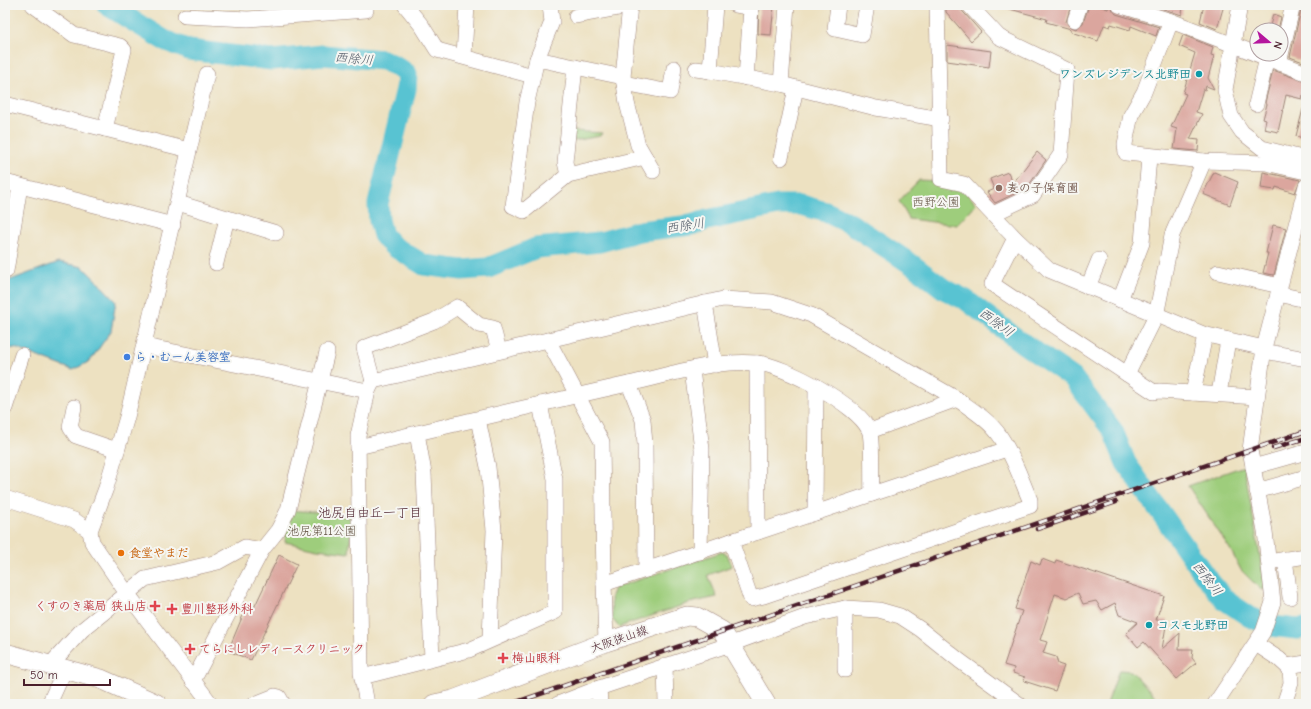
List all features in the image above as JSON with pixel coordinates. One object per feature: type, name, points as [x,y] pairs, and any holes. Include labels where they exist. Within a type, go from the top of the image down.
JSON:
[{"type":"main road","name":"大阪狭山線","points":[[434,704],[453,700],[606,642],[687,616],[697,617],[722,631],[766,704]]},
{"type":"main road","points":[[5,653],[58,666],[101,679],[157,704]]},
{"type":"street","points":[[33,5],[74,35],[120,46],[124,50],[105,129]]},
{"type":"street","points":[[405,5],[422,26],[437,50],[464,56],[533,76]]},
{"type":"street","points":[[464,56],[467,5]]},
{"type":"street","points":[[550,5],[552,22],[537,60],[527,102],[514,206],[524,211],[568,175],[645,157]]},
{"type":"street","points":[[576,16],[630,5],[623,80],[627,104],[638,145],[653,171]]},
{"type":"street","points":[[715,5],[703,70],[781,84],[876,108],[941,119]]},
{"type":"street","points":[[735,5],[751,8],[746,78]]},
{"type":"street","points":[[781,84],[787,5]]},
{"type":"street","points":[[838,5],[836,29],[862,35],[867,5]]},
{"type":"street","points":[[938,5],[941,178],[964,184],[1015,238],[1049,270],[1156,316],[1205,335],[1306,359]]},
{"type":"street","points":[[969,5],[999,37],[1067,70],[1061,154],[1033,195],[993,214]]},
{"type":"street","points":[[1076,20],[1080,5]]},
{"type":"street","points":[[1119,5],[1171,21],[1249,51]]},
{"type":"street","points":[[1240,5],[1225,90],[1231,116],[1242,132],[1262,148],[1306,159]]},
{"type":"street","points":[[1287,22],[1293,5]]},
{"type":"street","points":[[185,16],[249,12],[366,10]]},
{"type":"street","points":[[1171,21],[1144,92],[1131,115],[1125,144],[1126,153],[1149,157],[1204,161],[1266,163],[1306,172]]},
{"type":"street","points":[[537,60],[575,67],[670,92],[674,68]]},
{"type":"street","points":[[1256,104],[1273,62]]},
{"type":"street","points":[[1276,62],[1306,73]]},
{"type":"street","points":[[568,175],[565,162],[575,67]]},
{"type":"street","points":[[207,74],[145,346],[117,450],[90,531],[92,542],[127,593],[211,704]]},
{"type":"street","points":[[781,158],[796,88]]},
{"type":"street","points":[[5,104],[189,150]]},
{"type":"street","points":[[1120,300],[1142,243],[1149,157]]},
{"type":"street","points":[[1128,374],[1156,316],[1172,235],[1204,161]]},
{"type":"street","points":[[5,182],[173,224]]},
{"type":"street","points":[[6,271],[20,186]]},
{"type":"street","points":[[1215,704],[1259,638],[1273,602],[1269,562],[1250,450],[1264,349],[1306,186]]},
{"type":"street","points":[[178,203],[276,233]]},
{"type":"street","points":[[216,263],[227,218]]},
{"type":"street","points":[[1015,238],[992,284],[1154,392],[1257,396]]},
{"type":"street","points":[[1088,287],[1099,260]]},
{"type":"street","points":[[1218,272],[1279,290],[1306,300]]},
{"type":"street","points":[[145,346],[319,382],[370,386],[499,351],[723,299],[772,302],[811,315],[957,399],[979,415],[999,435],[1008,449],[1030,500],[1030,506],[771,594],[751,599],[731,541]]},
{"type":"street","points":[[705,303],[715,365]]},
{"type":"street","points":[[367,704],[362,677],[358,447],[358,436],[370,386],[364,348],[434,321],[457,307],[479,325],[493,328],[499,351]]},
{"type":"street","points":[[1193,393],[1205,335]]},
{"type":"street","points":[[548,340],[602,442],[606,642]]},
{"type":"street","points":[[1218,394],[1228,340]]},
{"type":"street","points":[[193,681],[262,550],[278,530],[288,510],[327,352]]},
{"type":"street","points":[[5,408],[22,355]]},
{"type":"street","points":[[358,447],[577,395],[715,365],[725,363],[757,363],[781,369],[816,386],[849,406],[870,431],[872,494]]},
{"type":"street","points":[[757,363],[758,532]]},
{"type":"street","points":[[692,370],[702,449],[700,552]]},
{"type":"street","points":[[629,384],[643,420],[646,444],[646,570]]},
{"type":"street","points":[[815,513],[816,386]]},
{"type":"street","points":[[870,431],[957,399]]},
{"type":"street","points":[[362,677],[469,650],[555,612],[555,479],[540,404]]},
{"type":"street","points":[[74,407],[70,427],[76,436],[117,450]]},
{"type":"street","points":[[478,419],[488,468],[494,530],[490,640]]},
{"type":"street","points":[[417,433],[424,473],[432,659]]},
{"type":"street","points":[[604,584],[1008,449]]},
{"type":"street","points":[[1252,467],[1306,452]]},
{"type":"street","points":[[1257,491],[1306,477]]},
{"type":"street","points":[[5,498],[74,520],[90,531]]},
{"type":"street","points":[[49,704],[58,666],[82,630],[145,579],[218,562],[245,547],[262,550]]},
{"type":"street","points":[[1269,562],[1306,556]]},
{"type":"street","points":[[1285,559],[1290,597]]},
{"type":"street","points":[[844,670],[845,608]]},
{"type":"street","points":[[558,704],[664,665],[731,644],[805,617],[845,608],[879,610],[900,616],[920,629],[960,661],[1019,704]]},
{"type":"street","points":[[1259,638],[1290,669],[1291,683],[1284,704]]},
{"type":"street","points":[[1287,666],[1306,663]]},
{"type":"street","points":[[664,665],[666,704]]},
{"type":"street","points":[[599,688],[600,704]]},
{"type":"street","points":[[255,704],[275,696],[279,698],[283,704]]},
{"type":"green space","points":[[574,131],[602,133],[600,136],[573,141]]},
{"type":"green space","name":"西野公園","points":[[919,180],[937,181],[962,187],[976,204],[957,225],[909,219],[899,201]]},
{"type":"green space","points":[[1244,466],[1266,590],[1260,589],[1241,570],[1230,549],[1188,486]]},
{"type":"green space","name":"池尻第11公園","points":[[288,510],[329,513],[352,518],[349,553],[317,549],[285,542]]},
{"type":"green space","points":[[722,552],[727,554],[732,566],[708,575],[717,597],[689,603],[619,627],[612,619],[611,596],[614,588]]},
{"type":"green space","points":[[1119,670],[1131,671],[1163,704],[1107,704]]},
{"type":"water","points":[[59,262],[83,267],[116,301],[111,331],[90,361],[73,370],[15,348],[5,349],[5,282]]},
{"type":"building","points":[[759,5],[774,5],[771,35],[758,34]]},
{"type":"building","points":[[946,5],[957,5],[981,32],[971,41],[946,12]]},
{"type":"building","points":[[1006,5],[1071,5],[1066,22],[1069,26],[1076,29],[1083,23],[1089,5],[1097,5],[1108,9],[1109,5],[1116,14],[1159,27],[1156,36],[1131,26],[1130,30],[1111,24],[1110,27],[1104,25],[1098,41],[1071,32],[1071,29],[1046,22],[1047,19],[1006,8]]},
{"type":"building","points":[[1183,5],[1182,15],[1154,6]]},
{"type":"building","points":[[1204,5],[1224,5],[1217,29],[1200,22]]},
{"type":"building","points":[[1302,5],[1306,5],[1306,63],[1290,57]]},
{"type":"building","points":[[1273,14],[1281,17],[1280,22],[1271,22]]},
{"type":"building","points":[[1183,35],[1213,47],[1211,55],[1214,56],[1208,78],[1214,89],[1206,86],[1205,90],[1203,89],[1196,112],[1202,114],[1190,139],[1199,140],[1198,151],[1174,149],[1177,129],[1171,127],[1186,94],[1183,93],[1195,53],[1179,46]]},
{"type":"building","points":[[947,45],[991,51],[989,67],[947,61]]},
{"type":"building","points":[[1273,70],[1306,82],[1306,96],[1303,95],[1302,99],[1286,95],[1278,132],[1264,129],[1266,120],[1263,119],[1267,104],[1265,103]]},
{"type":"building","points":[[1303,109],[1306,110],[1306,139],[1296,136]]},
{"type":"building","points":[[1037,152],[1046,160],[1027,188],[995,203],[987,192],[994,189],[990,179],[1008,172],[1013,183]]},
{"type":"building","points":[[1214,172],[1238,182],[1230,205],[1203,194]]},
{"type":"building","points":[[1263,172],[1300,180],[1295,193],[1276,187],[1275,190],[1261,188]]},
{"type":"building","points":[[1273,225],[1286,228],[1274,275],[1263,273]]},
{"type":"building","points":[[279,555],[297,564],[251,660],[228,651],[246,608],[253,610]]},
{"type":"building","name":"コスモ北野田","points":[[1042,559],[1055,564],[1056,560],[1164,596],[1156,620],[1167,620],[1162,649],[1180,633],[1179,649],[1193,649],[1192,658],[1196,663],[1177,679],[1144,642],[1138,647],[1126,633],[1138,622],[1119,615],[1115,603],[1102,610],[1096,601],[1083,604],[1078,593],[1067,598],[1055,594],[1040,640],[1047,642],[1043,653],[1056,657],[1058,664],[1064,666],[1055,691],[1024,681],[1025,677],[1013,673],[1014,668],[1004,665],[1022,611],[1015,609],[1031,561],[1040,565]]},
{"type":"waterway","name":"西除川","points":[[107,5],[164,40],[189,50],[272,60],[323,55],[383,60],[396,66],[407,74],[406,89],[378,204],[379,220],[383,235],[393,246],[424,265],[462,270],[488,268],[536,248],[600,242],[640,231],[691,225],[707,220],[778,205],[801,205],[826,212],[851,224],[914,266],[944,289],[966,300],[1021,342],[1073,378],[1113,431],[1126,463],[1206,577],[1225,600],[1250,617],[1272,626],[1297,629],[1306,628]]},
{"type":"railway","points":[[511,704],[1306,431]]},
{"type":"railway","points":[[1273,448],[1306,438]]},
{"type":"railway","points":[[1037,529],[1116,502]]},
{"type":"place","name":"ワンズレジデンス北野田","points":[[1199,74]]},
{"type":"place","name":"麦の子保育園","points":[[999,188]]},
{"type":"place","name":"ら・むーん美容室","points":[[127,357]]},
{"type":"place","name":"食堂やまだ","points":[[121,553]]},
{"type":"place","name":"くすのき薬局 狭山店","points":[[155,606]]},
{"type":"place","name":"豊川整形外科","points":[[172,609]]},
{"type":"place","name":"コスモ北野田","points":[[1149,625]]},
{"type":"place","name":"てらにしレディースクリニック","points":[[190,649]]},
{"type":"place","name":"梅山眼科","points":[[503,658]]},
{"type":"district","name":"池尻自由丘一丁目","points":[[370,512]]}]
